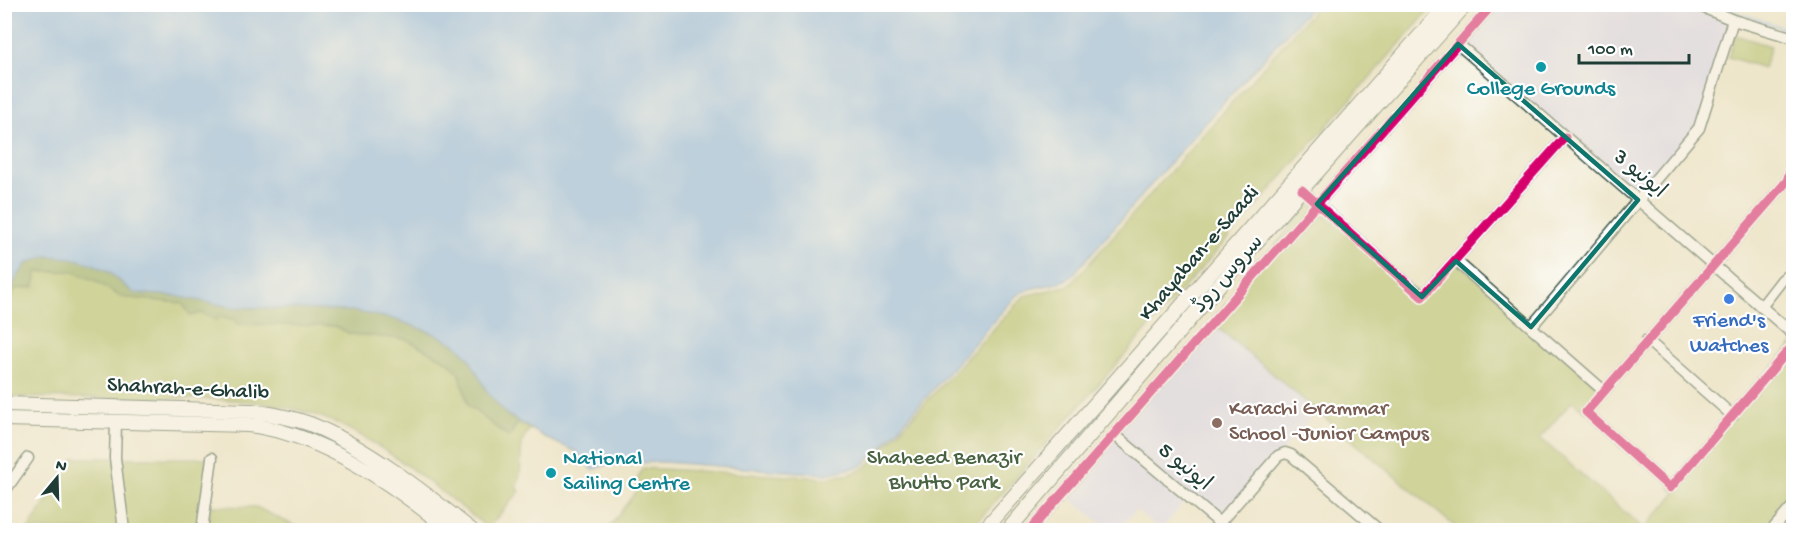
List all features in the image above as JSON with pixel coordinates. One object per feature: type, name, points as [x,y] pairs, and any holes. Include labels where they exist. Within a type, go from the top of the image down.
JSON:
[{"type":"main road","name":"Khayaban-e-Saadi","points":[[984,531],[1448,4]]},
{"type":"main road","name":"Khayaban-e-Saadi","points":[[1008,531],[1466,4]]},
{"type":"main road","name":"Shahrah-e-Ghalib","points":[[4,404],[251,411],[282,416],[309,424],[345,442],[446,523]]},
{"type":"main road","name":"Shahrah-e-Ghalib","points":[[4,419],[248,425],[272,428],[299,436],[336,453],[446,523]]},
{"type":"main road","points":[[446,523],[462,528]]},
{"type":"street","name":"سروس روڈ","points":[[1030,531],[1493,4]]},
{"type":"street","points":[[1695,4],[1733,20],[1794,38]]},
{"type":"street","points":[[1531,327],[1699,128],[1733,20]]},
{"type":"street","name":"ایونیو 3","points":[[1458,44],[1794,335]]},
{"type":"street","points":[[1302,190],[1422,297],[1565,136]]},
{"type":"street","points":[[1794,158],[1790,182],[1712,265],[1586,412],[1670,488],[1794,344]]},
{"type":"street","points":[[1456,261],[1604,391]]},
{"type":"street","points":[[1761,307],[1782,280],[1794,270]]},
{"type":"street","points":[[1647,340],[1733,416]]},
{"type":"street","points":[[116,422],[115,458],[124,531]]},
{"type":"street","name":"ایونیو 5","points":[[1115,435],[1220,528]]},
{"type":"street","points":[[1220,528],[1278,456],[1285,453],[1291,455],[1379,531]]},
{"type":"street","points":[[4,492],[28,458]]},
{"type":"street","points":[[202,531],[212,458]]},
{"type":"street","points":[[1772,531],[1794,505]]},
{"type":"street","points":[[113,531],[122,518]]},
{"type":"highlighted area","points":[[1458,44],[1638,200],[1531,327],[1456,261],[1422,297],[1317,204]]},
{"type":"shaded area","points":[[1493,5],[1695,5],[1733,20],[1699,128],[1638,200],[1458,44]]},
{"type":"shaded area","name":"Karachi Grammar School -Junior Campus","points":[[1211,322],[1318,410],[1219,523],[1189,497],[1161,530],[1136,510],[1117,530],[1109,530],[1064,493]]},
{"type":"green space","name":"Shaheed Benazir Bhutto Park","points":[[1318,5],[1434,5],[970,530],[607,530],[640,486],[637,480],[643,468],[826,478],[850,474],[865,468],[1024,296],[1070,285]]},
{"type":"green space","points":[[1735,35],[1771,46],[1764,68],[1728,57]]},
{"type":"green space","points":[[1310,203],[1422,297],[1456,261],[1604,391],[1586,412],[1572,401],[1540,438],[1644,529],[1676,493],[1670,488],[1793,344],[1793,503],[1770,530],[1459,530],[1211,322]]},
{"type":"green space","points":[[47,256],[72,257],[93,264],[109,272],[128,289],[143,294],[175,296],[232,307],[353,311],[394,319],[436,334],[457,345],[469,358],[488,393],[506,414],[518,423],[509,437],[468,405],[460,374],[449,362],[406,339],[350,334],[335,326],[237,324],[233,319],[221,316],[216,320],[201,313],[191,316],[182,303],[121,297],[96,281],[72,271],[37,272],[34,287],[15,289],[5,309],[8,291],[17,275],[30,262]]},
{"type":"green space","points":[[72,271],[96,281],[121,297],[182,303],[189,311],[233,319],[335,326],[350,334],[406,339],[449,362],[460,374],[468,405],[508,437],[518,423],[531,429],[526,434],[521,448],[520,473],[516,487],[520,491],[488,528],[414,470],[373,443],[334,422],[291,408],[223,399],[13,397],[5,389],[4,309],[15,289],[37,272]]},
{"type":"green space","points":[[74,458],[209,458],[199,530],[124,530],[122,522],[116,530],[28,530]]},
{"type":"green space","points":[[210,506],[256,507],[303,530],[207,530]]},
{"type":"water","points":[[5,4],[1313,5],[1203,125],[1071,277],[1022,292],[1016,296],[883,446],[862,466],[826,474],[663,462],[609,464],[593,470],[575,451],[548,439],[506,414],[488,393],[469,358],[457,345],[436,334],[394,319],[353,311],[232,307],[175,296],[134,293],[109,272],[93,264],[72,258],[47,256],[27,263],[5,295]]},
{"type":"waterway","points":[[1713,4],[1794,32]]},
{"type":"cycle path","points":[[1030,530],[1493,4]]},
{"type":"cycle path","points":[[1302,190],[1422,297],[1565,137]]},
{"type":"cycle path","points":[[1794,158],[1787,181],[1586,412],[1670,488],[1794,344]]},
{"type":"place","name":"College Grounds","points":[[1541,67]]},
{"type":"place","name":"Friend's Watches","points":[[1729,299]]},
{"type":"place","name":"Karachi Grammar School -Junior Campus","points":[[1217,423]]},
{"type":"place","name":"National Sailing Centre","points":[[551,473]]}]
